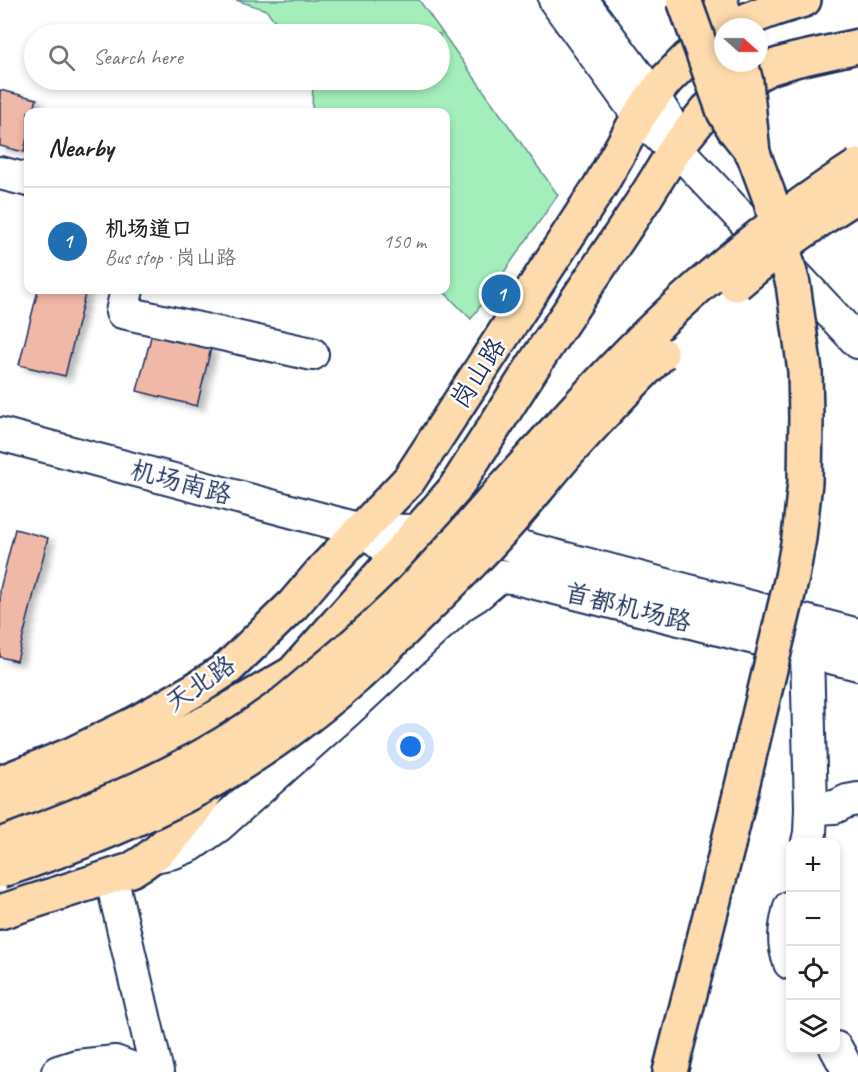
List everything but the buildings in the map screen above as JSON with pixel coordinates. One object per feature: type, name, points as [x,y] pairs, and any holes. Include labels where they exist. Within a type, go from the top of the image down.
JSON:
[{"type":"main road","points":[[684,0],[724,112],[753,153]]},
{"type":"main road","points":[[720,0],[726,18]]},
{"type":"main road","points":[[753,18],[804,0]]},
{"type":"main road","points":[[646,106],[667,79],[688,58],[714,40]]},
{"type":"main road","points":[[676,148],[707,110],[726,93],[748,79],[769,68],[795,60],[858,46]]},
{"type":"main road","points":[[670,1072],[728,845],[792,577],[805,482],[806,371],[800,328],[791,274],[770,199],[753,153],[743,72]]},
{"type":"main road","name":"岗山路","points":[[362,530],[409,480],[600,186],[646,106]]},
{"type":"main road","name":"岗山路","points":[[397,556],[454,490],[676,148]]},
{"type":"main road","points":[[0,845],[119,798],[232,740],[272,713],[346,653],[396,606],[597,386],[702,283],[763,233],[858,166]]},
{"type":"main road","points":[[0,871],[70,846],[168,804],[244,760],[322,705],[356,676],[471,563],[624,391],[665,349],[748,274],[832,211],[858,195]]},
{"type":"main road","name":"天北路","points":[[0,783],[136,723],[228,668],[293,605],[362,530]]},
{"type":"main road","name":"天北路","points":[[0,912],[131,870],[154,856],[168,843],[193,812],[259,706],[293,673],[397,556]]},
{"type":"main road","name":"天北路","points":[[0,812],[129,760],[217,717],[293,673]]},
{"type":"street","points":[[555,0],[646,106],[668,120],[676,148],[858,342]]},
{"type":"street","points":[[581,0],[646,106]]},
{"type":"street","points":[[0,173],[24,179]]},
{"type":"street","points":[[126,294],[122,312],[312,354]]},
{"type":"street","name":"机场南路","points":[[0,434],[362,530]]},
{"type":"street","points":[[362,530],[397,556]]},
{"type":"street","name":"首都机场路","points":[[362,530],[418,531],[478,536],[858,635]]},
{"type":"street","name":"首都机场路","points":[[397,556],[512,577],[858,664]]},
{"type":"street","points":[[154,856],[174,852],[190,845],[218,826],[461,605],[499,576]]},
{"type":"street","points":[[807,652],[811,808],[809,838]]},
{"type":"street","points":[[811,808],[835,807],[858,799]]},
{"type":"street","points":[[111,876],[157,1072]]},
{"type":"street","points":[[786,922],[784,930],[786,953]]},
{"type":"street","points":[[839,1054],[849,1072]]},
{"type":"street","points":[[58,1072],[77,1066],[115,1062],[141,1072]]},
{"type":"green space","points":[[236,0],[419,0],[436,24],[278,24],[266,10]]},
{"type":"green space","points":[[450,43],[558,195],[471,319],[446,294],[450,294],[450,108],[312,108],[313,90],[450,90]]},
{"type":"place","name":"机场道口","points":[[501,294]]}]
